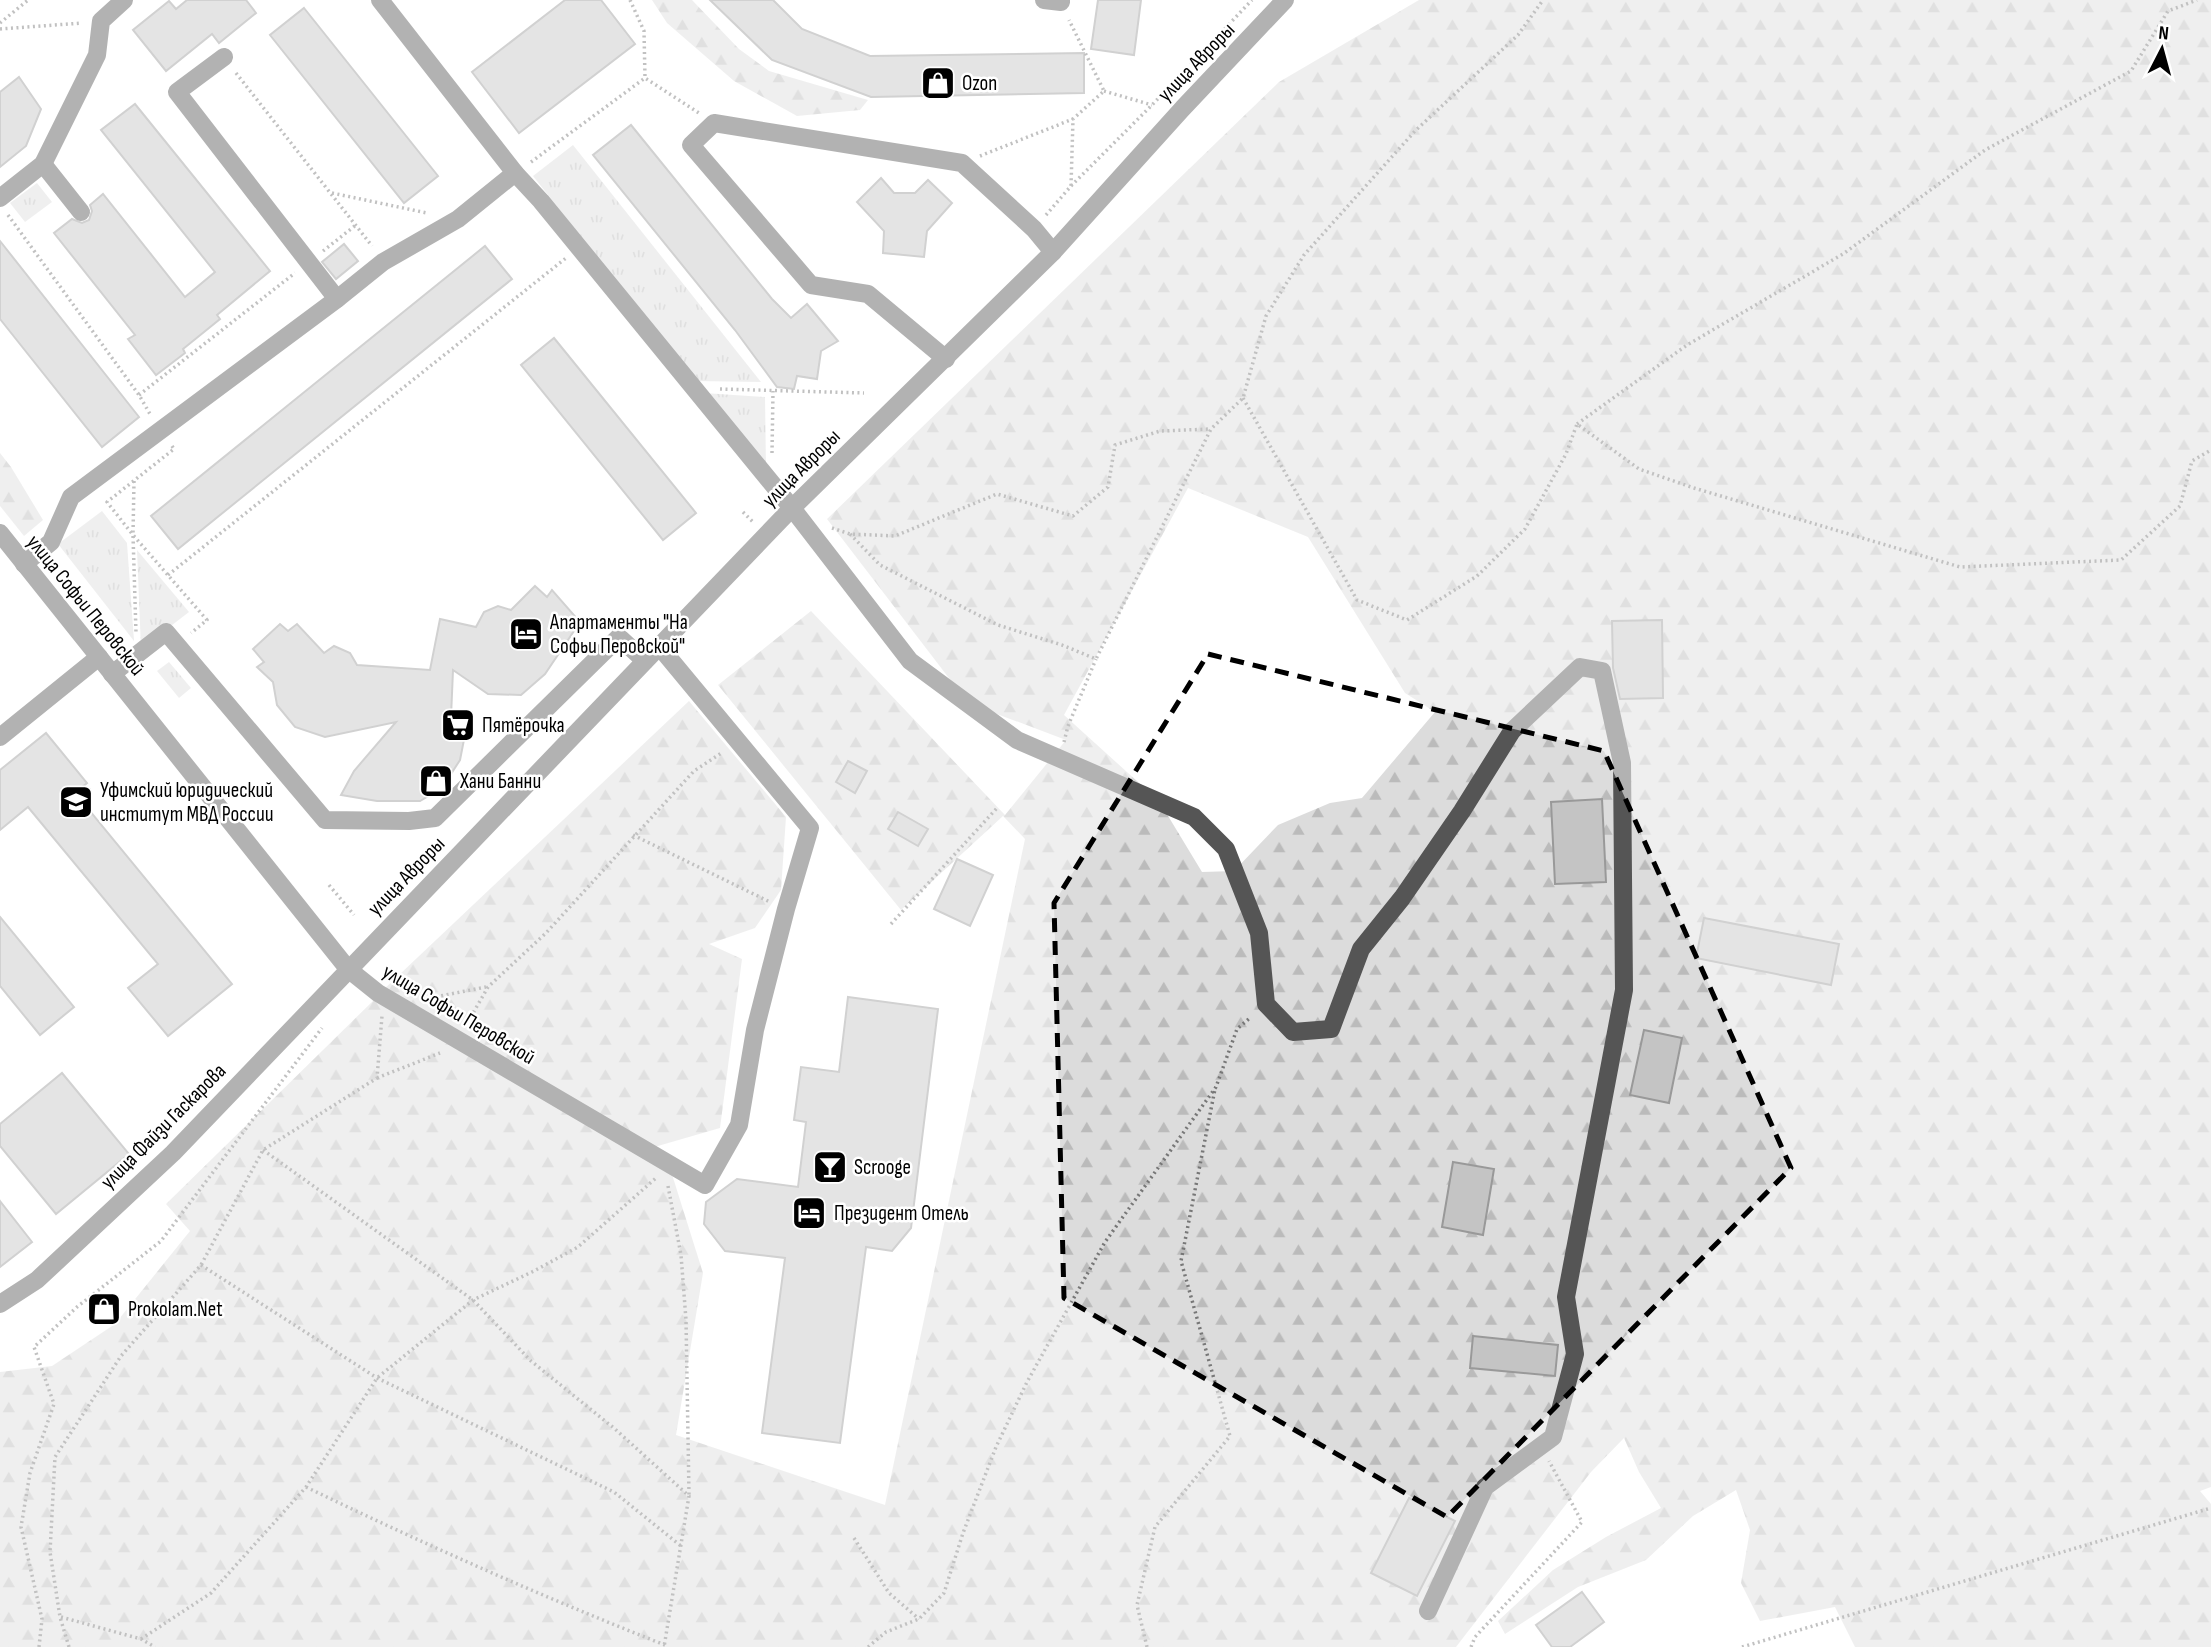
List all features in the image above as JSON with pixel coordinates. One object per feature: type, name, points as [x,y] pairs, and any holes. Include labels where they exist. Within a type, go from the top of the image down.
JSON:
[{"type":"street","points":[[0,198],[43,164],[97,55],[101,21],[124,0]]},
{"type":"street","points":[[380,0],[515,173],[792,508],[910,661],[1017,740],[1194,817],[1226,849],[1259,933],[1266,1004],[1293,1032],[1331,1029],[1361,949],[1402,898],[1462,811],[1512,731],[1580,667],[1602,671],[1622,763],[1624,990],[1566,1297],[1575,1354],[1553,1437],[1485,1487],[1428,1611]]},
{"type":"street","name":"улица Авроры","points":[[348,969],[792,508],[1053,252],[1183,108],[1286,0]]},
{"type":"street","points":[[224,57],[177,92],[337,299]]},
{"type":"street","points":[[946,359],[868,294],[811,285],[691,145],[714,123],[962,163],[1034,229],[1053,252]]},
{"type":"street","points":[[43,164],[80,212]]},
{"type":"street","points":[[24,564],[51,542],[71,497],[337,299],[383,261],[458,219],[515,173]]},
{"type":"street","name":"улица Софьи Перовской","points":[[0,533],[348,969],[396,1004],[668,1168],[705,1185],[738,1125],[755,1030],[786,909]]},
{"type":"street","points":[[113,674],[166,632],[325,820],[410,821],[435,818],[619,638],[645,661]]},
{"type":"street","points":[[659,646],[810,828],[786,909]]},
{"type":"street","points":[[0,737],[99,657]]},
{"type":"street","name":"улица Файзи Гаскарова","points":[[0,1304],[37,1280],[173,1153],[348,969]]},
{"type":"path","points":[[0,23],[28,0]]},
{"type":"path","points":[[630,0],[645,31],[645,78]]},
{"type":"path","points":[[1034,229],[1071,186],[1252,0]]},
{"type":"path","points":[[1059,758],[1068,726],[1096,659],[1211,429],[1243,398],[1266,316],[1304,255],[1415,131],[1518,35],[1542,0]]},
{"type":"path","points":[[1243,398],[1357,600],[1407,620],[1477,576],[1525,529],[1566,454],[1577,424],[1687,345],[1843,254],[1985,150],[2131,71],[2168,11],[2197,0]]},
{"type":"path","points":[[1055,1],[1104,92],[1152,105]]},
{"type":"path","points":[[0,29],[101,21]]},
{"type":"path","points":[[224,57],[383,261]]},
{"type":"path","points":[[515,173],[645,78]]},
{"type":"path","points":[[645,78],[714,123]]},
{"type":"path","points":[[962,163],[1073,119],[1104,92]]},
{"type":"path","points":[[1071,186],[1073,119]]},
{"type":"path","points":[[330,192],[458,219]]},
{"type":"path","points":[[139,395],[356,225]]},
{"type":"path","points":[[168,575],[579,248]]},
{"type":"path","points":[[694,388],[864,394]]},
{"type":"path","points":[[771,483],[774,391]]},
{"type":"path","points":[[1577,424],[1639,469],[1694,488],[1960,567],[2120,560],[2180,506],[2192,461],[2211,450]]},
{"type":"path","points":[[1096,659],[986,619],[880,565],[850,534],[895,536],[997,494],[1073,516],[1108,487],[1115,445],[1160,431],[1211,429]]},
{"type":"path","points":[[134,481],[137,654]]},
{"type":"path","points":[[69,1647],[60,1617],[50,1552],[55,1457],[121,1356],[201,1265],[263,1150],[377,1078],[382,1009],[488,987],[545,933],[694,771],[739,742]]},
{"type":"path","points":[[891,924],[997,808]]},
{"type":"path","points":[[633,835],[786,909]]},
{"type":"path","points":[[329,885],[354,915]]},
{"type":"path","points":[[1147,1647],[1137,1605],[1155,1527],[1230,1436],[1181,1261],[1216,1087],[1237,1029],[1266,1004]]},
{"type":"path","points":[[38,1647],[42,1619],[21,1527],[30,1473],[54,1404],[34,1347],[77,1307],[161,1241],[325,1024]]},
{"type":"path","points":[[868,1647],[886,1632],[919,1619],[944,1593],[963,1533],[996,1447],[1027,1382],[1105,1242],[1216,1087]]},
{"type":"path","points":[[263,1150],[473,1300],[531,1361],[615,1429],[689,1496]]},
{"type":"path","points":[[141,1639],[211,1593],[306,1487],[377,1378],[473,1300],[578,1247],[668,1168]]},
{"type":"path","points":[[306,1487],[423,1544],[665,1646],[689,1496],[686,1320],[681,1255],[668,1168]]},
{"type":"path","points":[[201,1265],[377,1378],[614,1492],[681,1546]]},
{"type":"path","points":[[1471,1647],[1475,1637],[1582,1522],[1542,1447]]},
{"type":"path","points":[[1742,1647],[2211,1508]]},
{"type":"path","points":[[854,1538],[889,1593],[919,1619]]},
{"type":"path","points":[[60,1617],[141,1639],[155,1647]]},
{"type":"highlighted area","points":[[1208,654],[1604,751],[1791,1168],[1447,1517],[1064,1298],[1054,903]]},
{"type":"green space","points":[[652,0],[692,0],[739,49],[769,71],[868,100],[860,110],[797,116],[734,81],[667,23]]},
{"type":"green space","points":[[1419,0],[2211,0],[2211,1487],[2200,1491],[2211,1504],[2211,1647],[1855,1647],[1835,1607],[1760,1621],[1741,1583],[1750,1530],[1736,1490],[1693,1516],[1646,1560],[1578,1587],[1505,1634],[1498,1621],[1553,1570],[1606,1537],[1661,1508],[1639,1472],[1624,1438],[1591,1472],[1456,1647],[0,1647],[0,1372],[52,1366],[115,1324],[190,1231],[166,1204],[376,998],[670,1168],[703,1273],[676,1435],[885,1505],[1025,839],[1003,816],[901,910],[718,685],[811,611],[1005,815],[1066,740],[968,703],[827,519],[1279,82]],"holes":[[[1188,488],[1308,537],[1405,693],[1435,712],[1362,798],[1330,803],[1278,825],[1234,871],[1202,872],[1159,801],[1064,715]]]},
{"type":"green space","points":[[573,145],[761,382],[695,381],[533,176]]},
{"type":"green space","points":[[37,183],[52,202],[25,222],[10,203]]},
{"type":"green space","points":[[704,393],[765,397],[766,469]]},
{"type":"green space","points":[[0,453],[43,520],[24,536],[0,506]]},
{"type":"green space","points":[[102,511],[127,543],[134,641],[58,544]]},
{"type":"green space","points":[[137,550],[189,612],[141,649]]},
{"type":"green space","points":[[169,662],[191,688],[179,698],[157,671]]},
{"type":"green space","points":[[689,701],[786,817],[781,890],[755,928],[709,944],[742,959],[720,1128],[651,1148],[381,992]]},
{"type":"building","points":[[187,0],[246,0],[256,13],[219,43],[212,34],[166,71],[133,30],[169,1],[176,9]]},
{"type":"building","points":[[565,0],[601,0],[635,44],[519,133],[472,72]]},
{"type":"building","points":[[710,0],[773,0],[802,29],[870,56],[1084,53],[1084,93],[871,97],[772,60]]},
{"type":"building","points":[[1098,0],[1141,0],[1134,55],[1091,49]]},
{"type":"building","points":[[304,8],[438,176],[404,203],[270,35]]},
{"type":"building","points":[[19,77],[41,109],[26,146],[0,167],[0,92]]},
{"type":"building","points":[[135,104],[270,271],[217,315],[220,319],[183,349],[185,353],[156,375],[128,339],[135,335],[54,233],[72,219],[82,223],[89,220],[92,211],[90,205],[103,194],[185,297],[215,272],[101,130]]},
{"type":"building","points":[[631,125],[772,299],[791,318],[807,304],[838,341],[821,351],[817,379],[797,376],[794,389],[777,387],[735,330],[593,155]]},
{"type":"building","points":[[881,178],[894,193],[915,193],[928,180],[952,203],[927,231],[924,257],[883,253],[884,231],[857,202]]},
{"type":"building","points":[[0,241],[139,417],[102,447],[0,319]]},
{"type":"building","points":[[344,244],[358,261],[336,279],[322,262]]},
{"type":"building","points":[[485,246],[512,279],[178,549],[151,516]]},
{"type":"building","points":[[554,338],[696,513],[663,540],[521,365]]},
{"type":"building","points":[[535,586],[547,597],[552,590],[580,622],[545,674],[521,695],[488,694],[453,670],[451,717],[468,719],[460,760],[442,788],[420,801],[377,801],[341,795],[354,771],[396,722],[325,737],[295,727],[277,705],[273,682],[257,667],[264,662],[253,649],[280,624],[288,631],[297,624],[324,653],[334,646],[350,653],[357,665],[430,670],[440,619],[476,627],[484,612],[498,606],[511,610]]},
{"type":"building","points":[[1662,620],[1663,698],[1620,699],[1613,668],[1612,621]]},
{"type":"building","points":[[46,733],[87,783],[75,793],[232,984],[168,1036],[128,988],[158,964],[28,807],[0,830],[0,770]]},
{"type":"building","points":[[848,761],[867,771],[855,793],[836,782]]},
{"type":"building","points":[[1602,799],[1606,882],[1555,884],[1551,802]]},
{"type":"building","points":[[898,812],[928,829],[918,846],[888,829]]},
{"type":"building","points":[[957,859],[993,875],[970,926],[934,909]]},
{"type":"building","points":[[0,917],[74,1007],[40,1035],[0,986]]},
{"type":"building","points":[[1704,918],[1839,944],[1831,985],[1696,958]]},
{"type":"building","name":"Президент Отель","points":[[848,997],[938,1009],[911,1228],[892,1251],[866,1247],[840,1443],[762,1433],[785,1258],[725,1251],[704,1224],[706,1202],[737,1179],[798,1187],[806,1122],[794,1120],[801,1067],[839,1072]]},
{"type":"building","points":[[1644,1030],[1682,1038],[1669,1103],[1630,1095]]},
{"type":"building","points":[[62,1073],[129,1154],[56,1214],[0,1146],[0,1124]]},
{"type":"building","points":[[1453,1162],[1494,1169],[1483,1235],[1442,1227]]},
{"type":"building","points":[[0,1201],[32,1242],[0,1267]]},
{"type":"building","points":[[1473,1336],[1558,1345],[1555,1376],[1470,1368]]},
{"type":"building","points":[[1409,1498],[1455,1521],[1417,1596],[1371,1573]]},
{"type":"building","points":[[1582,1592],[1604,1622],[1570,1647],[1552,1647],[1536,1625]]},
{"type":"place","name":"Ozon","points":[[938,83]]},
{"type":"place","name":"Апартаменты \"На Софьи Перовской\"","points":[[526,634]]},
{"type":"place","name":"Пятёрочка","points":[[458,725]]},
{"type":"place","name":"Хани Банни","points":[[436,781]]},
{"type":"place","name":"Уфимский юридический институт МВД России","points":[[76,802]]},
{"type":"place","name":"Scrooge","points":[[830,1167]]},
{"type":"place","name":"Президент Отель","points":[[809,1213]]},
{"type":"place","name":"Prokolam.Net","points":[[104,1309]]}]
